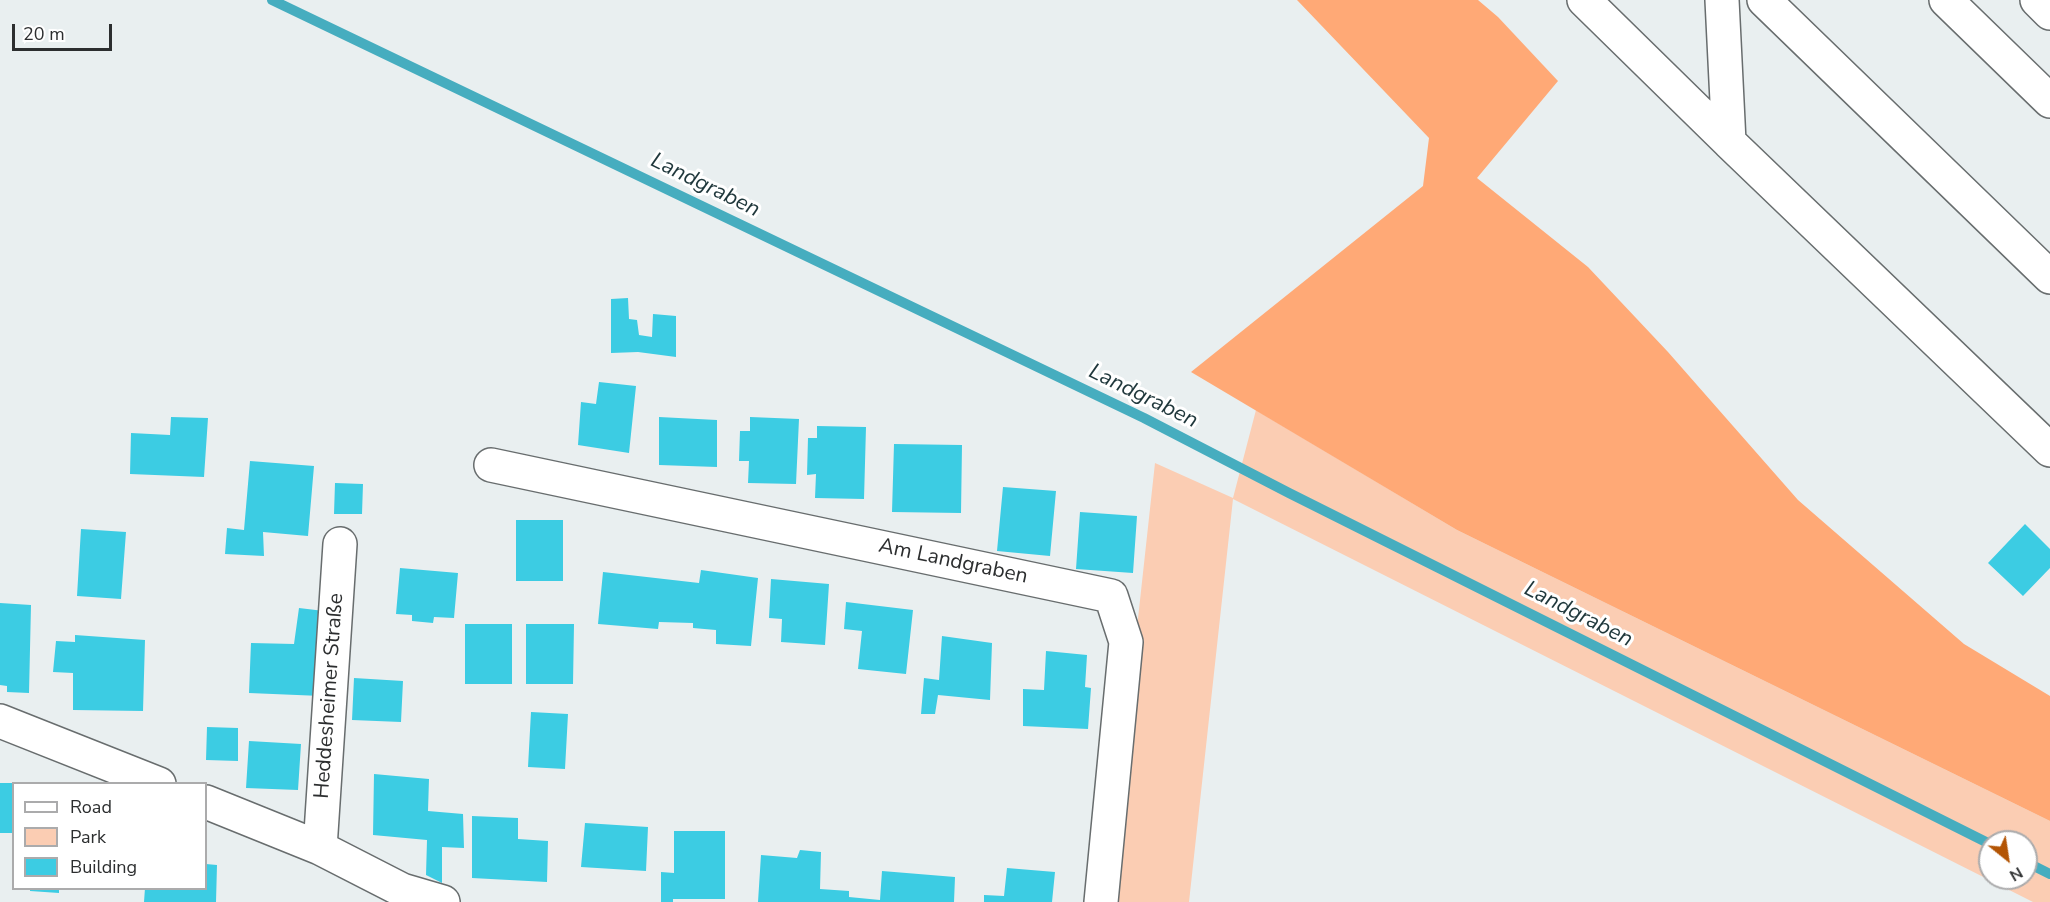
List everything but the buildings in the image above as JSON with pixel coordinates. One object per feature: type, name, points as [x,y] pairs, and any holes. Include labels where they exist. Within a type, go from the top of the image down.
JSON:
[{"type":"main road","points":[[1584,0],[2050,450]]},
{"type":"main road","points":[[1722,0],[1729,142]]},
{"type":"main road","points":[[1764,0],[2050,277]]},
{"type":"main road","points":[[1946,0],[2050,101]]},
{"type":"main road","points":[[2037,0],[2050,13]]},
{"type":"main road","name":"Am Landgraben","points":[[491,465],[1111,596],[1126,642],[1101,902]]},
{"type":"main road","name":"Heddesheimer Straße","points":[[320,848],[340,544]]},
{"type":"main road","points":[[0,721],[156,782]]},
{"type":"main road","points":[[207,802],[320,848],[401,896],[443,902]]},
{"type":"green space","points":[[1256,410],[1457,530],[2050,821],[2050,902],[2033,902],[2009,890],[2038,890],[2038,830],[1978,830],[1978,874],[1233,499],[1189,902],[1107,902],[1155,463],[1233,498]]},
{"type":"shaded area","points":[[1297,0],[1478,0],[1498,17],[1558,81],[1477,178],[1588,267],[1668,352],[1798,500],[1964,644],[2050,696],[2050,821],[1457,530],[1191,372],[1423,186],[1429,138]]},
{"type":"waterway","name":"Landgraben","points":[[272,0],[1144,418],[1978,838]]},
{"type":"waterway","name":"Landgraben","points":[[2038,868],[2050,874]]}]
